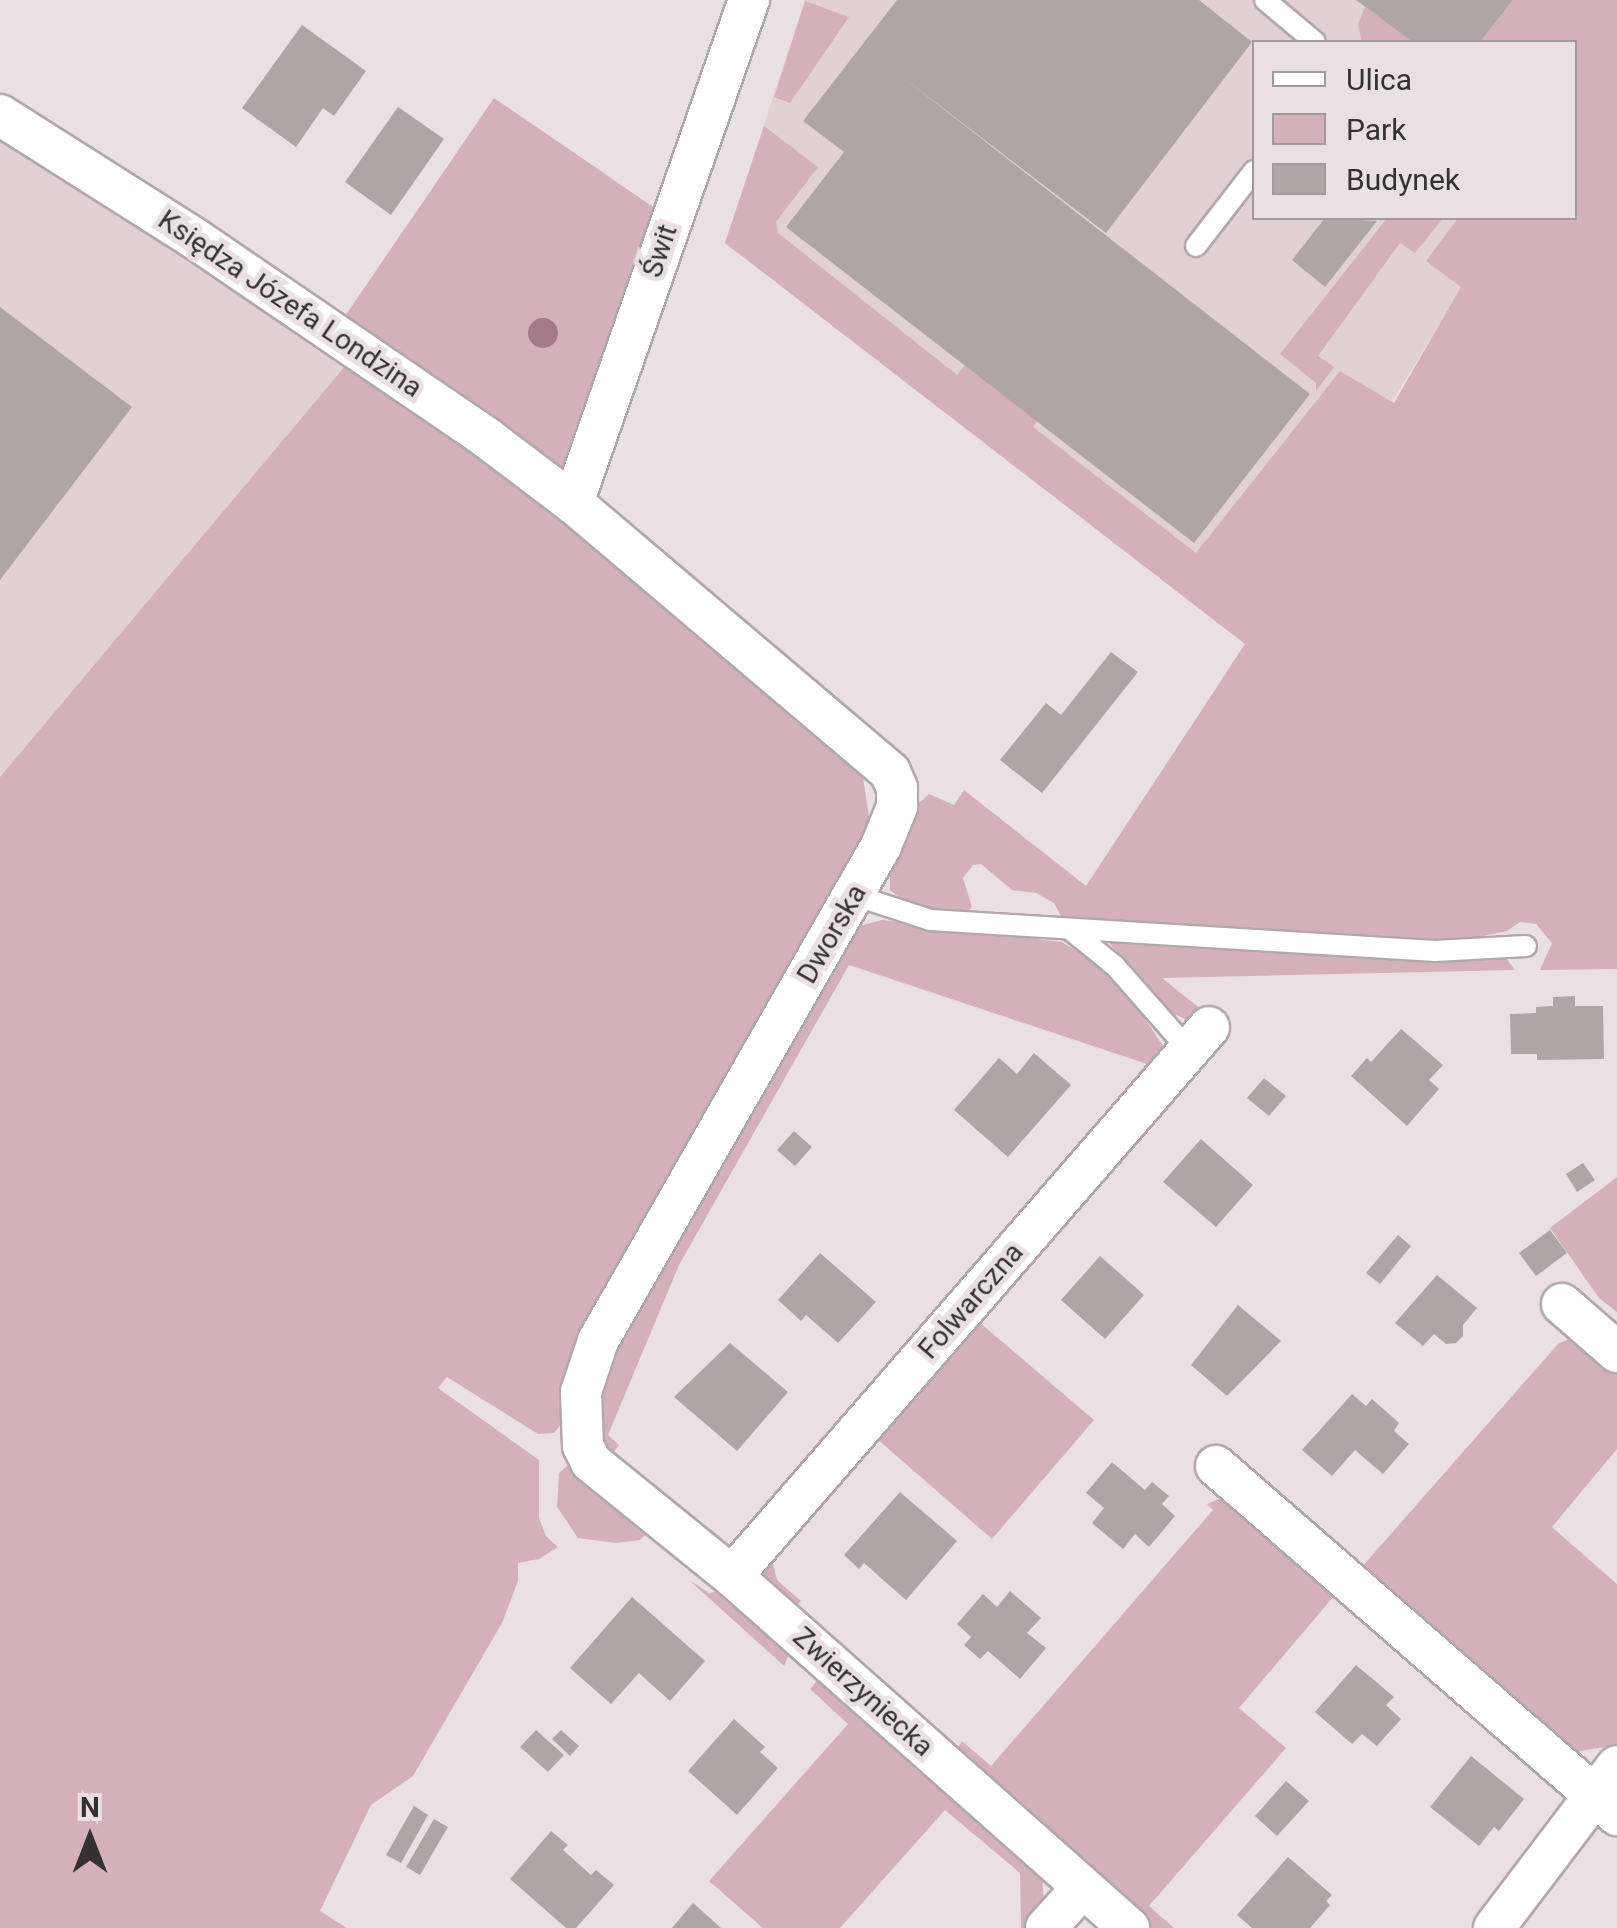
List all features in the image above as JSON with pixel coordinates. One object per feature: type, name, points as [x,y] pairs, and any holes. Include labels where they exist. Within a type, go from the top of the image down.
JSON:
[{"type":"street","name":"Świt","points":[[573,503],[750,0]]},
{"type":"street","name":"Księdza Józefa Londzina","points":[[0,115],[194,238],[487,438],[573,503]]},
{"type":"street","name":"Dworska","points":[[573,503],[890,772],[897,788],[897,807],[854,895],[598,1342],[581,1392],[581,1431],[591,1462]]},
{"type":"street","name":"Folwarczna","points":[[732,1576],[1199,1039]]},
{"type":"street","points":[[1562,1304],[1617,1352]]},
{"type":"street","name":"Zwierzyniecka","points":[[591,1462],[732,1576],[1129,1928]]},
{"type":"street","points":[[1216,1466],[1609,1792],[1494,1928]]},
{"type":"street","points":[[1046,1928],[1082,1888]]},
{"type":"lane","points":[[1265,0],[1312,40]]},
{"type":"lane","points":[[1196,246],[1252,174]]},
{"type":"lane","points":[[854,895],[930,920],[1436,950],[1526,946]]},
{"type":"lane","points":[[1070,930],[1199,1039]]},
{"type":"shaded area","points":[[805,0],[1617,0],[1617,308],[1462,287],[1245,643],[725,243]]},
{"type":"shaded area","points":[[0,128],[351,359],[0,777]]},
{"type":"green space","points":[[1513,0],[1617,0],[1617,969],[1540,970],[1552,943],[1536,924],[1520,922],[1507,931],[1469,939],[1407,941],[1064,922],[1054,903],[1036,893],[1012,890],[981,864],[973,865],[963,878],[972,907],[969,911],[935,911],[905,902],[890,890],[890,872],[916,806],[929,794],[954,805],[964,790],[1086,886],[1245,644],[725,243],[764,126],[818,167],[776,222],[778,233],[957,375],[965,365],[1037,421],[1033,427],[1196,553],[1340,371],[1394,403],[1461,287],[1426,261],[1457,220],[1577,220],[1577,40],[1482,40]]},
{"type":"green space","points":[[805,1],[849,17],[790,103],[774,97]]},
{"type":"green space","points":[[1365,7],[1409,40],[1362,40],[1358,24]]},
{"type":"green space","points":[[494,98],[662,213],[570,463],[563,467],[343,319]]},
{"type":"green space","points":[[1385,220],[1441,220],[1415,253],[1400,243],[1318,356],[1334,367],[1316,391],[1316,383],[1280,354]]},
{"type":"green space","points":[[351,359],[480,449],[862,771],[870,823],[862,852],[566,1418],[554,1433],[538,1434],[447,1377],[438,1388],[539,1460],[539,1518],[546,1536],[558,1547],[539,1559],[518,1563],[518,1581],[502,1623],[413,1776],[371,1805],[320,1911],[347,1928],[0,1928],[0,777]]},
{"type":"green space","points":[[882,920],[1062,942],[1101,966],[1133,1001],[1163,1046],[1162,1056],[1153,1066],[849,965],[679,1265],[608,1435],[619,1445],[610,1457],[595,1425],[604,1365],[855,927]]},
{"type":"green space","points":[[1107,940],[1506,958],[1515,970],[1162,978],[1202,1010],[1192,1022],[1167,1011]]},
{"type":"green space","points":[[1617,1177],[1617,1312],[1599,1298],[1550,1228]]},
{"type":"green space","points":[[972,1316],[1094,1420],[992,1539],[876,1438],[771,1556],[777,1580],[801,1601],[793,1611],[760,1585],[759,1567]]},
{"type":"green space","points":[[1578,1335],[1617,1365],[1617,1449],[1552,1527],[1617,1584],[1617,1745],[1575,1752],[1360,1569],[1558,1344]]},
{"type":"green space","points":[[569,1464],[592,1475],[646,1534],[640,1540],[616,1543],[578,1538],[557,1507],[559,1473]]},
{"type":"green space","points":[[1227,1500],[1282,1541],[1279,1550],[1305,1571],[1314,1567],[1399,1649],[1334,1596],[1239,1708],[1286,1748],[1149,1906],[1174,1928],[1152,1928],[954,1754],[962,1741],[991,1766],[1213,1510],[1207,1504]]},
{"type":"green space","points":[[689,1580],[709,1593],[719,1591],[786,1643],[789,1654],[784,1666]]},
{"type":"green space","points":[[819,1678],[1042,1874],[1044,1903],[1028,1928],[1021,1928],[1020,1873],[945,1810],[840,1928],[763,1928],[709,1881],[848,1724],[810,1689]]},
{"type":"building","points":[[897,0],[1199,0],[1252,42],[1106,233],[901,76],[1310,394],[1194,543],[786,227],[844,152],[803,121]]},
{"type":"building","points":[[1356,0],[1513,0],[1482,40],[1409,40]]},
{"type":"building","points":[[302,25],[366,71],[334,116],[323,108],[296,147],[242,108]]},
{"type":"building","points":[[398,107],[444,139],[391,215],[345,182]]},
{"type":"building","points":[[1323,220],[1377,221],[1325,287],[1292,260]]},
{"type":"building","points":[[0,307],[132,407],[0,580]]},
{"type":"building","points":[[1111,652],[1138,672],[1042,793],[1000,760],[1046,703],[1061,715]]},
{"type":"building","points":[[1575,996],[1575,1006],[1603,1006],[1604,1059],[1537,1060],[1537,1054],[1511,1054],[1510,1014],[1536,1013],[1536,1007],[1553,1006],[1553,997]]},
{"type":"building","points":[[1401,1029],[1443,1065],[1429,1080],[1439,1089],[1407,1126],[1351,1076],[1367,1058],[1371,1062]]},
{"type":"building","points":[[1034,1053],[1071,1085],[1008,1157],[954,1110],[999,1058],[1017,1074]]},
{"type":"building","points":[[1264,1078],[1286,1096],[1269,1116],[1247,1098]]},
{"type":"building","points":[[794,1131],[812,1147],[795,1166],[777,1150]]},
{"type":"building","points":[[1201,1139],[1253,1185],[1216,1227],[1163,1182]]},
{"type":"building","points":[[1583,1163],[1595,1180],[1577,1192],[1566,1174]]},
{"type":"building","points":[[1550,1230],[1567,1253],[1536,1276],[1519,1253]]},
{"type":"building","points":[[1398,1235],[1411,1246],[1380,1284],[1366,1273]]},
{"type":"building","points":[[820,1253],[876,1302],[838,1343],[806,1315],[801,1321],[778,1300]]},
{"type":"building","points":[[1100,1256],[1144,1295],[1105,1339],[1061,1300]]},
{"type":"building","points":[[1437,1275],[1477,1308],[1463,1325],[1463,1336],[1456,1343],[1446,1344],[1434,1334],[1423,1346],[1395,1323]]},
{"type":"building","points":[[1238,1305],[1281,1341],[1227,1396],[1191,1365]]},
{"type":"building","points":[[730,1343],[788,1392],[737,1451],[674,1397]]},
{"type":"building","points":[[1352,1394],[1366,1406],[1372,1399],[1399,1423],[1394,1431],[1409,1444],[1383,1474],[1355,1450],[1332,1476],[1302,1450]]},
{"type":"building","points":[[1112,1462],[1145,1490],[1152,1482],[1169,1496],[1162,1504],[1175,1516],[1149,1547],[1135,1534],[1123,1549],[1092,1523],[1104,1508],[1086,1493]]},
{"type":"building","points":[[900,1492],[957,1541],[906,1600],[864,1563],[859,1569],[844,1555]]},
{"type":"building","points":[[1010,1591],[1041,1618],[1027,1633],[1046,1648],[1020,1679],[988,1651],[980,1659],[964,1645],[971,1637],[957,1624],[983,1594],[997,1607]]},
{"type":"building","points":[[632,1597],[705,1661],[670,1701],[639,1673],[611,1704],[570,1668]]},
{"type":"building","points":[[1356,1665],[1394,1697],[1386,1705],[1401,1719],[1377,1746],[1362,1734],[1352,1744],[1315,1712]]},
{"type":"building","points":[[734,1719],[765,1747],[760,1752],[778,1768],[737,1815],[688,1771]]},
{"type":"building","points":[[536,1730],[564,1755],[548,1772],[520,1747]]},
{"type":"building","points":[[561,1730],[579,1746],[570,1756],[552,1739]]},
{"type":"building","points":[[1471,1756],[1524,1799],[1499,1831],[1494,1827],[1479,1846],[1430,1807]]},
{"type":"building","points":[[1286,1781],[1309,1801],[1277,1836],[1255,1816]]},
{"type":"building","points":[[414,1806],[428,1815],[401,1863],[386,1855]]},
{"type":"building","points":[[434,1819],[448,1827],[420,1875],[406,1867]]},
{"type":"building","points":[[551,1831],[568,1845],[563,1850],[591,1875],[596,1870],[614,1885],[576,1928],[566,1928],[510,1879]]},
{"type":"building","points":[[1288,1857],[1332,1895],[1326,1901],[1330,1905],[1310,1928],[1252,1928],[1237,1915]]},
{"type":"building","points":[[693,1903],[721,1928],[672,1928]]}]
